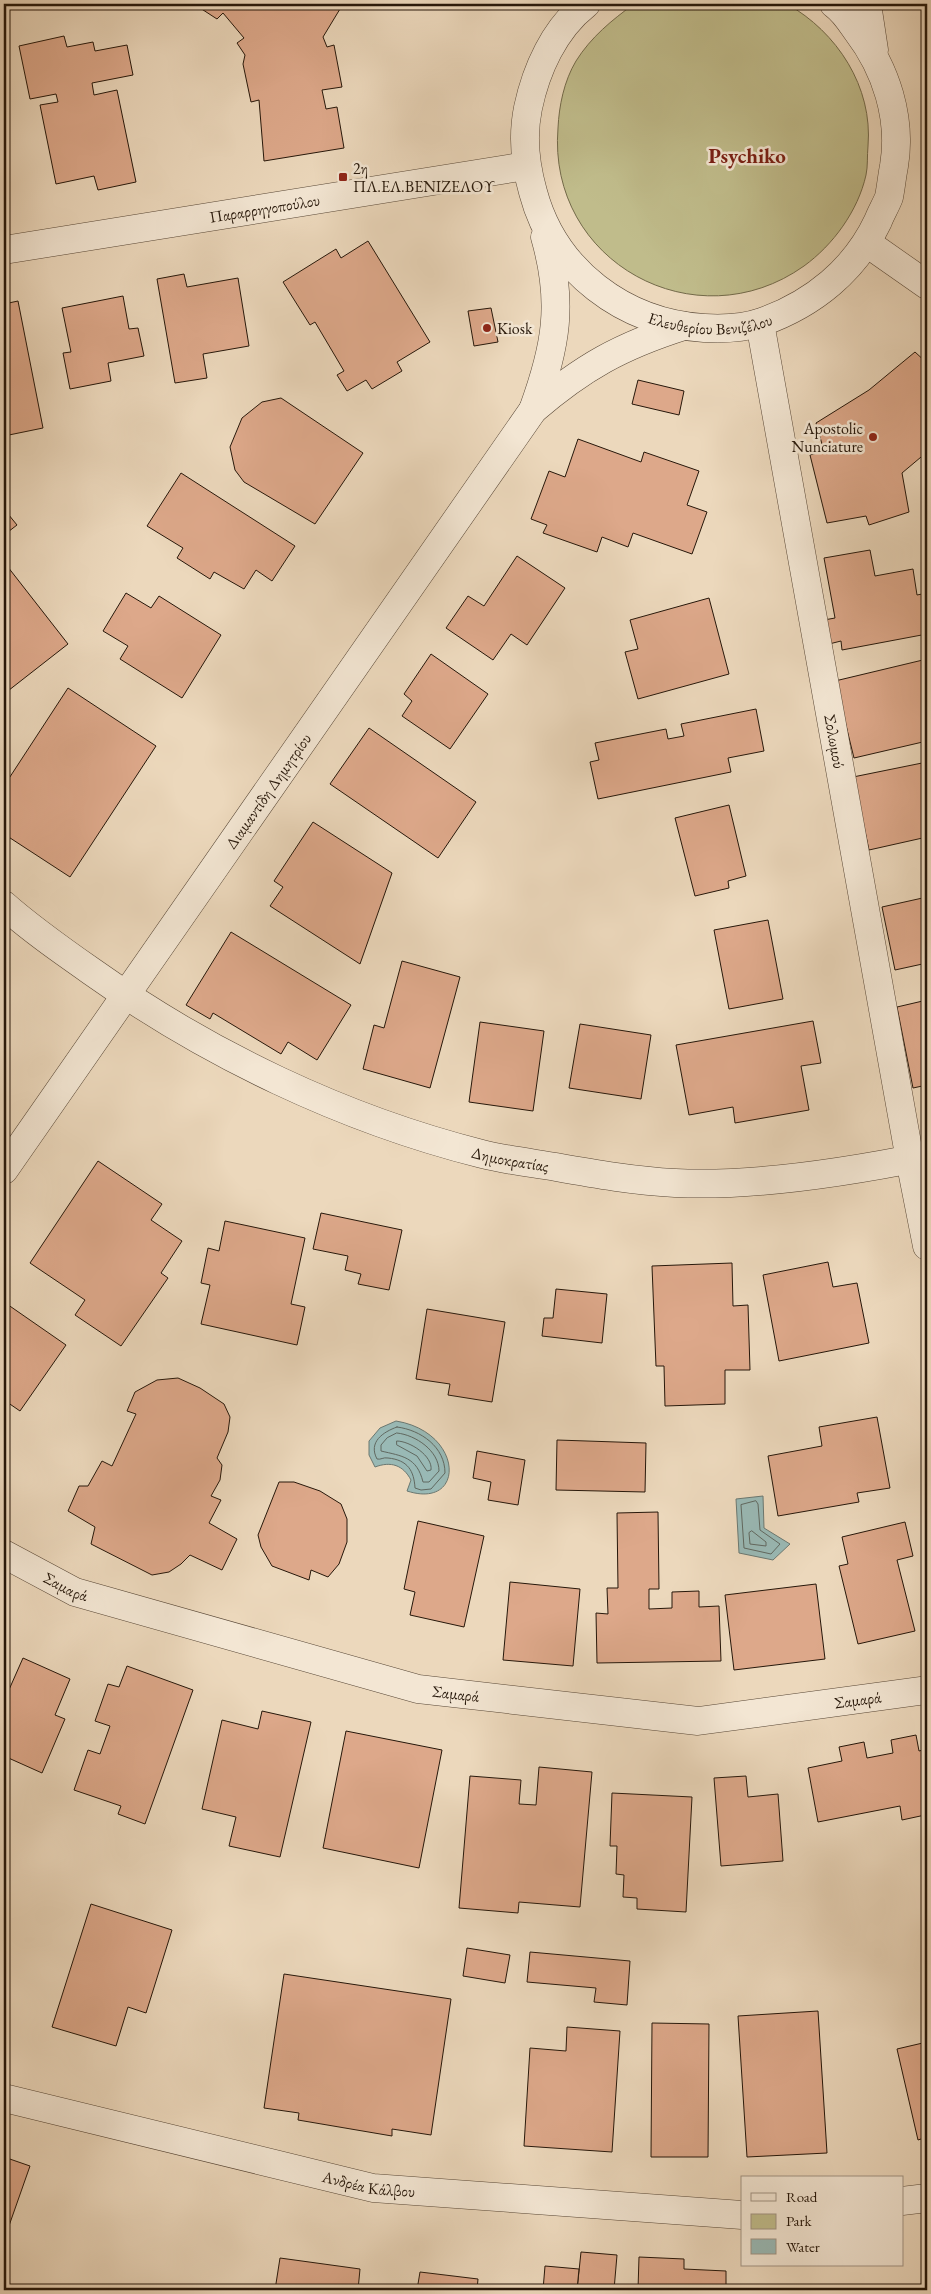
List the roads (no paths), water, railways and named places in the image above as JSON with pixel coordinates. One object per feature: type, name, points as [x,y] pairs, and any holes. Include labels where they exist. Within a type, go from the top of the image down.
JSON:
[{"type":"street","name":"Ελευθερίου Βενιζέλου","points":[[577,6],[552,44],[534,82],[525,124],[526,166],[539,214],[557,248],[582,277],[613,300],[648,317],[684,326],[720,328],[760,323],[804,303],[833,282],[868,243],[888,198],[897,149],[892,100],[874,54],[842,9],[834,4]]},
{"type":"street","points":[[867,4],[874,54]]},
{"type":"street","name":"Παραρρηγοπούλου","points":[[4,250],[526,166]]},
{"type":"street","name":"Διαμαντίδη Δημητρίου","points":[[4,1170],[533,410],[549,368],[556,322],[554,267],[539,214]]},
{"type":"street","points":[[868,243],[927,285]]},
{"type":"street","name":"Σολωμού","points":[[760,323],[919,1158],[927,1246]]},
{"type":"street","name":"Διαμαντίδη Δημητρίου","points":[[533,410],[568,381],[606,356],[644,339],[684,326]]},
{"type":"street","name":"Δημοκρατίας","points":[[4,904],[28,926],[125,995],[237,1060],[335,1105],[406,1131],[483,1154],[598,1175],[675,1183],[760,1182],[919,1158]]},
{"type":"street","name":"Σαμαρά","points":[[4,1554],[75,1592],[418,1689],[698,1721],[927,1690]]},
{"type":"street","name":"Ανδρέα Κάλβου","points":[[4,2098],[373,2188],[741,2215]]},
{"type":"street","points":[[904,2201],[927,2198]]},
{"type":"water","points":[[396,1421],[418,1428],[435,1439],[445,1453],[449,1467],[447,1480],[440,1490],[426,1494],[407,1491],[411,1480],[400,1468],[386,1464],[375,1467],[369,1455],[369,1441],[380,1428]]},
{"type":"water","points":[[763,1496],[764,1528],[790,1544],[773,1560],[739,1553],[736,1499]]},
{"type":"place","name":"2η ΠΛ.ΕΛ.ΒΕΝΙΖΕΛΟΥ","points":[[343,177]]},
{"type":"place","name":"Kiosk","points":[[487,328]]},
{"type":"place","name":"Apostolic Nunciature","points":[[873,437]]},
{"type":"district","name":"Psychiko","points":[[747,155]]}]
